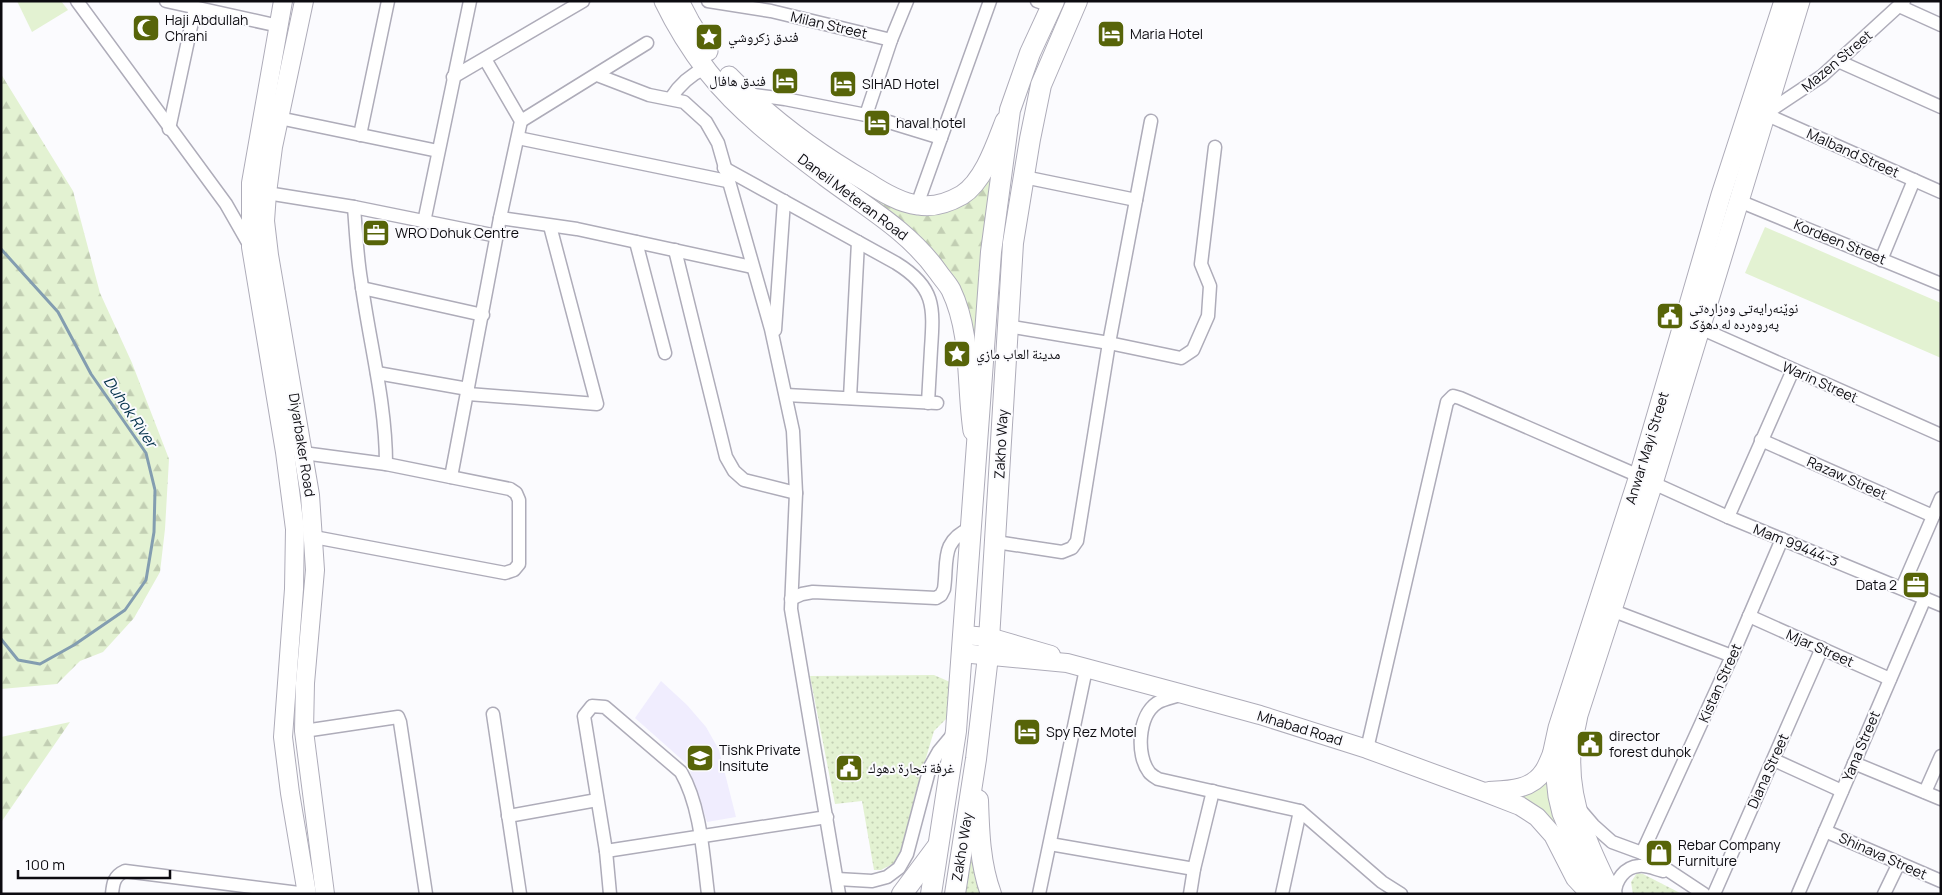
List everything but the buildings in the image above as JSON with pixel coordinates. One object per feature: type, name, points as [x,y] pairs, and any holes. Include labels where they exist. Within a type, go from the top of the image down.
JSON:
[{"type":"highway","name":"Zakho Way","points":[[955,894],[976,759],[988,646],[996,542],[1013,243],[1042,85],[1077,1]]},
{"type":"highway","name":"Zakho Way","points":[[931,894],[956,731],[991,252],[1010,110],[1047,3]]},
{"type":"highway","points":[[976,759],[982,858],[985,877],[991,894]]},
{"type":"highway","points":[[902,894],[939,843]]},
{"type":"main road","name":"Diyarbaker Road","points":[[284,1],[251,182],[251,247],[285,452],[295,529],[294,589],[283,737],[290,793],[307,894]]},
{"type":"main road","name":"Diyarbaker Road","points":[[304,1],[279,118],[267,193],[265,221],[269,255],[310,495],[314,537],[315,570],[305,683],[304,731],[325,894]]},
{"type":"main road","name":"Daneil Meteran Road","points":[[664,1],[677,27],[705,68],[741,98],[840,167],[888,195],[917,205],[937,206],[963,194],[984,171],[1010,110]]},
{"type":"main road","name":"Daneil Meteran Road","points":[[679,1],[690,22],[741,98],[783,144],[907,236],[928,258],[951,290],[965,329],[970,406],[977,456]]},
{"type":"main road","name":"Anwar Mayi Street","points":[[1614,894],[1585,836],[1575,804],[1572,786],[1571,751],[1578,715],[1611,610],[1721,194],[1784,1]]},
{"type":"main road","name":"Anwar Mayi Street","points":[[1596,894],[1562,813],[1558,796],[1553,751],[1560,719],[1700,328],[1800,1]]},
{"type":"main road","name":"Mhabad Road","points":[[962,644],[988,646],[1067,663],[1260,715],[1367,749],[1520,806],[1537,818],[1553,835],[1575,878],[1590,894]]},
{"type":"main road","points":[[1484,792],[1522,788],[1531,783],[1543,773],[1553,751]]},
{"type":"main road","points":[[299,847],[318,844]]},
{"type":"street","points":[[77,1],[226,204],[251,247]]},
{"type":"street","points":[[166,1],[279,26]]},
{"type":"street","points":[[360,135],[388,1]]},
{"type":"street","points":[[424,222],[470,1]]},
{"type":"street","points":[[453,77],[583,1]]},
{"type":"street","name":"Milan Street","points":[[708,1],[771,11],[891,40]]},
{"type":"street","points":[[866,115],[891,40],[907,1]]},
{"type":"street","points":[[917,205],[990,1]]},
{"type":"street","points":[[1901,4],[1941,24]]},
{"type":"street","name":"Mazen Street","points":[[1765,114],[1804,90],[1901,4]]},
{"type":"street","points":[[169,128],[195,8]]},
{"type":"street","points":[[521,121],[647,43]]},
{"type":"street","points":[[451,477],[500,218],[521,121],[484,59]]},
{"type":"street","points":[[1838,61],[1941,107]]},
{"type":"street","points":[[670,98],[682,83],[705,68]]},
{"type":"street","points":[[597,75],[649,95],[684,102],[706,122],[718,143],[727,181],[774,341],[793,430],[796,492],[791,599],[793,622],[839,894]]},
{"type":"street","points":[[741,98],[785,99],[866,115],[941,138]]},
{"type":"street","name":"Malband Street","points":[[1765,114],[1941,192]]},
{"type":"street","points":[[279,118],[438,150]]},
{"type":"street","points":[[996,542],[1062,552],[1075,545],[1109,343],[1151,122]]},
{"type":"street","points":[[518,138],[727,181]]},
{"type":"street","points":[[1008,326],[1109,343],[1181,358],[1193,350],[1208,316],[1210,286],[1201,264],[1215,147]]},
{"type":"street","points":[[724,168],[905,269],[920,281],[929,296],[933,313],[933,403],[786,395]]},
{"type":"street","points":[[1024,177],[1136,200]]},
{"type":"street","points":[[1881,260],[1914,180]]},
{"type":"street","points":[[267,193],[354,207],[497,236]]},
{"type":"street","points":[[774,341],[784,201]]},
{"type":"street","name":"Kordeen Street","points":[[1739,201],[1941,284]]},
{"type":"street","points":[[354,207],[362,288],[377,373],[386,448],[386,464]]},
{"type":"street","points":[[500,218],[577,229],[752,267]]},
{"type":"street","points":[[377,373],[468,391],[598,404],[550,226]]},
{"type":"street","points":[[636,242],[665,353]]},
{"type":"street","points":[[850,398],[858,242]]},
{"type":"street","points":[[675,250],[726,456],[734,470],[744,480],[796,492]]},
{"type":"street","points":[[362,288],[483,315]]},
{"type":"street","name":"Warin Street","points":[[1700,328],[1941,435]]},
{"type":"street","points":[[1728,517],[1793,370]]},
{"type":"street","name":"Mam 99444-3","points":[[1367,749],[1446,402],[1453,396],[1728,517],[1941,605]]},
{"type":"street","name":"Razaw Street","points":[[1761,440],[1933,516]]},
{"type":"street","points":[[303,454],[386,464],[510,489],[516,493],[519,500],[519,564],[514,570],[505,573],[314,537]]},
{"type":"street","points":[[1902,588],[1941,498]]},
{"type":"street","points":[[791,599],[813,592],[932,599],[938,597],[944,590],[949,546],[955,536],[971,528]]},
{"type":"street","name":"Kistan Street","points":[[1642,853],[1732,656],[1782,539]]},
{"type":"street","name":"Yana Street","points":[[1798,894],[1925,598]]},
{"type":"street","points":[[1611,610],[1732,656]]},
{"type":"street","name":"Mjar Street","points":[[1749,616],[1890,679]]},
{"type":"street","name":"Diana Street","points":[[1714,894],[1822,648]]},
{"type":"street","points":[[1038,894],[1086,669]]},
{"type":"street","points":[[1183,694],[1157,703],[1148,712],[1142,728],[1141,743],[1144,762],[1150,773],[1158,779],[1300,811],[1381,888],[1401,894]]},
{"type":"street","points":[[610,894],[606,852],[584,716],[592,706],[605,707],[681,772],[688,784],[701,836],[708,894]]},
{"type":"street","points":[[493,714],[520,894]]},
{"type":"street","points":[[304,731],[398,717],[426,894]]},
{"type":"street","points":[[837,879],[879,880],[887,877],[899,868],[907,854],[930,767],[939,751],[956,731]]},
{"type":"street","points":[[1925,792],[1941,756]]},
{"type":"street","points":[[1774,760],[1842,791]]},
{"type":"street","points":[[1854,763],[1941,799]]},
{"type":"street","points":[[1190,894],[1194,868],[1213,791]]},
{"type":"street","points":[[508,816],[597,800]]},
{"type":"street","points":[[1575,804],[1593,825],[1612,842],[1642,853],[1704,894]]},
{"type":"street","points":[[1282,894],[1300,811]]},
{"type":"street","points":[[606,852],[827,817]]},
{"type":"street","name":"Shinava Street","points":[[1825,831],[1941,881]]},
{"type":"street","points":[[1050,844],[1194,868]]},
{"type":"street","points":[[1884,894],[1899,863]]},
{"type":"street","points":[[1614,894],[1623,873],[1631,868],[1648,867],[1672,874]]},
{"type":"street","points":[[112,894],[113,883],[117,875],[125,871],[307,894]]},
{"type":"shaded area","name":"Tishk Private Insitute","points":[[661,681],[687,705],[706,727],[719,750],[736,817],[707,822],[688,765],[635,718]]},
{"type":"green space","points":[[17,1],[61,1],[68,10],[32,32]]},
{"type":"green space","points":[[1,74],[73,191],[100,293],[132,363],[169,459],[165,529],[160,572],[134,618],[103,652],[80,661],[57,684],[1,689]]},
{"type":"green space","points":[[767,119],[929,211],[995,156],[975,380],[959,296],[861,194]]},
{"type":"green space","points":[[1765,227],[1941,303],[1941,358],[1745,273]]},
{"type":"green space","points":[[934,675],[950,682],[949,716],[934,731],[898,861],[881,870],[874,870],[862,801],[835,804],[810,676]]},
{"type":"green space","points":[[70,722],[2,821],[1,737]]},
{"type":"green space","points":[[1549,770],[1581,878],[1555,829],[1518,792]]},
{"type":"green space","points":[[970,853],[977,878],[984,894],[964,894]]},
{"type":"green space","points":[[1637,873],[1643,874],[1682,894],[1633,894],[1631,882]]},
{"type":"waterway","name":"Duhok River","points":[[1,249],[58,312],[91,374],[146,453],[155,490],[154,532],[146,580],[125,610],[74,645],[40,664],[18,660],[1,639]]},
{"type":"place","name":"Haji Abdullah Chrani","points":[[146,28]]},
{"type":"place","name":"Maria Hotel","points":[[1111,34]]},
{"type":"place","name":"فندق زكروشي","points":[[709,37]]},
{"type":"place","name":"فندق هافال","points":[[785,81]]},
{"type":"place","name":"SIHAD Hotel","points":[[843,84]]},
{"type":"place","name":"haval hotel","points":[[877,123]]},
{"type":"place","name":"WRO Dohuk Centre","points":[[376,233]]},
{"type":"place","name":"نوێنەرایەتی وەزارەتی پەروەردە لە دهۆک","points":[[1670,316]]},
{"type":"place","name":"مدينة العاب مازي","points":[[957,354]]},
{"type":"place","name":"Data 2","points":[[1916,585]]},
{"type":"place","name":"Spy Rez Motel","points":[[1027,732]]},
{"type":"place","name":"director forest duhok","points":[[1590,744]]},
{"type":"place","name":"Tishk Private Insitute","points":[[700,758]]},
{"type":"place","name":"غرفة تجارة دهوك","points":[[849,768]]},
{"type":"place","name":"Rebar Company Furniture","points":[[1659,853]]}]
